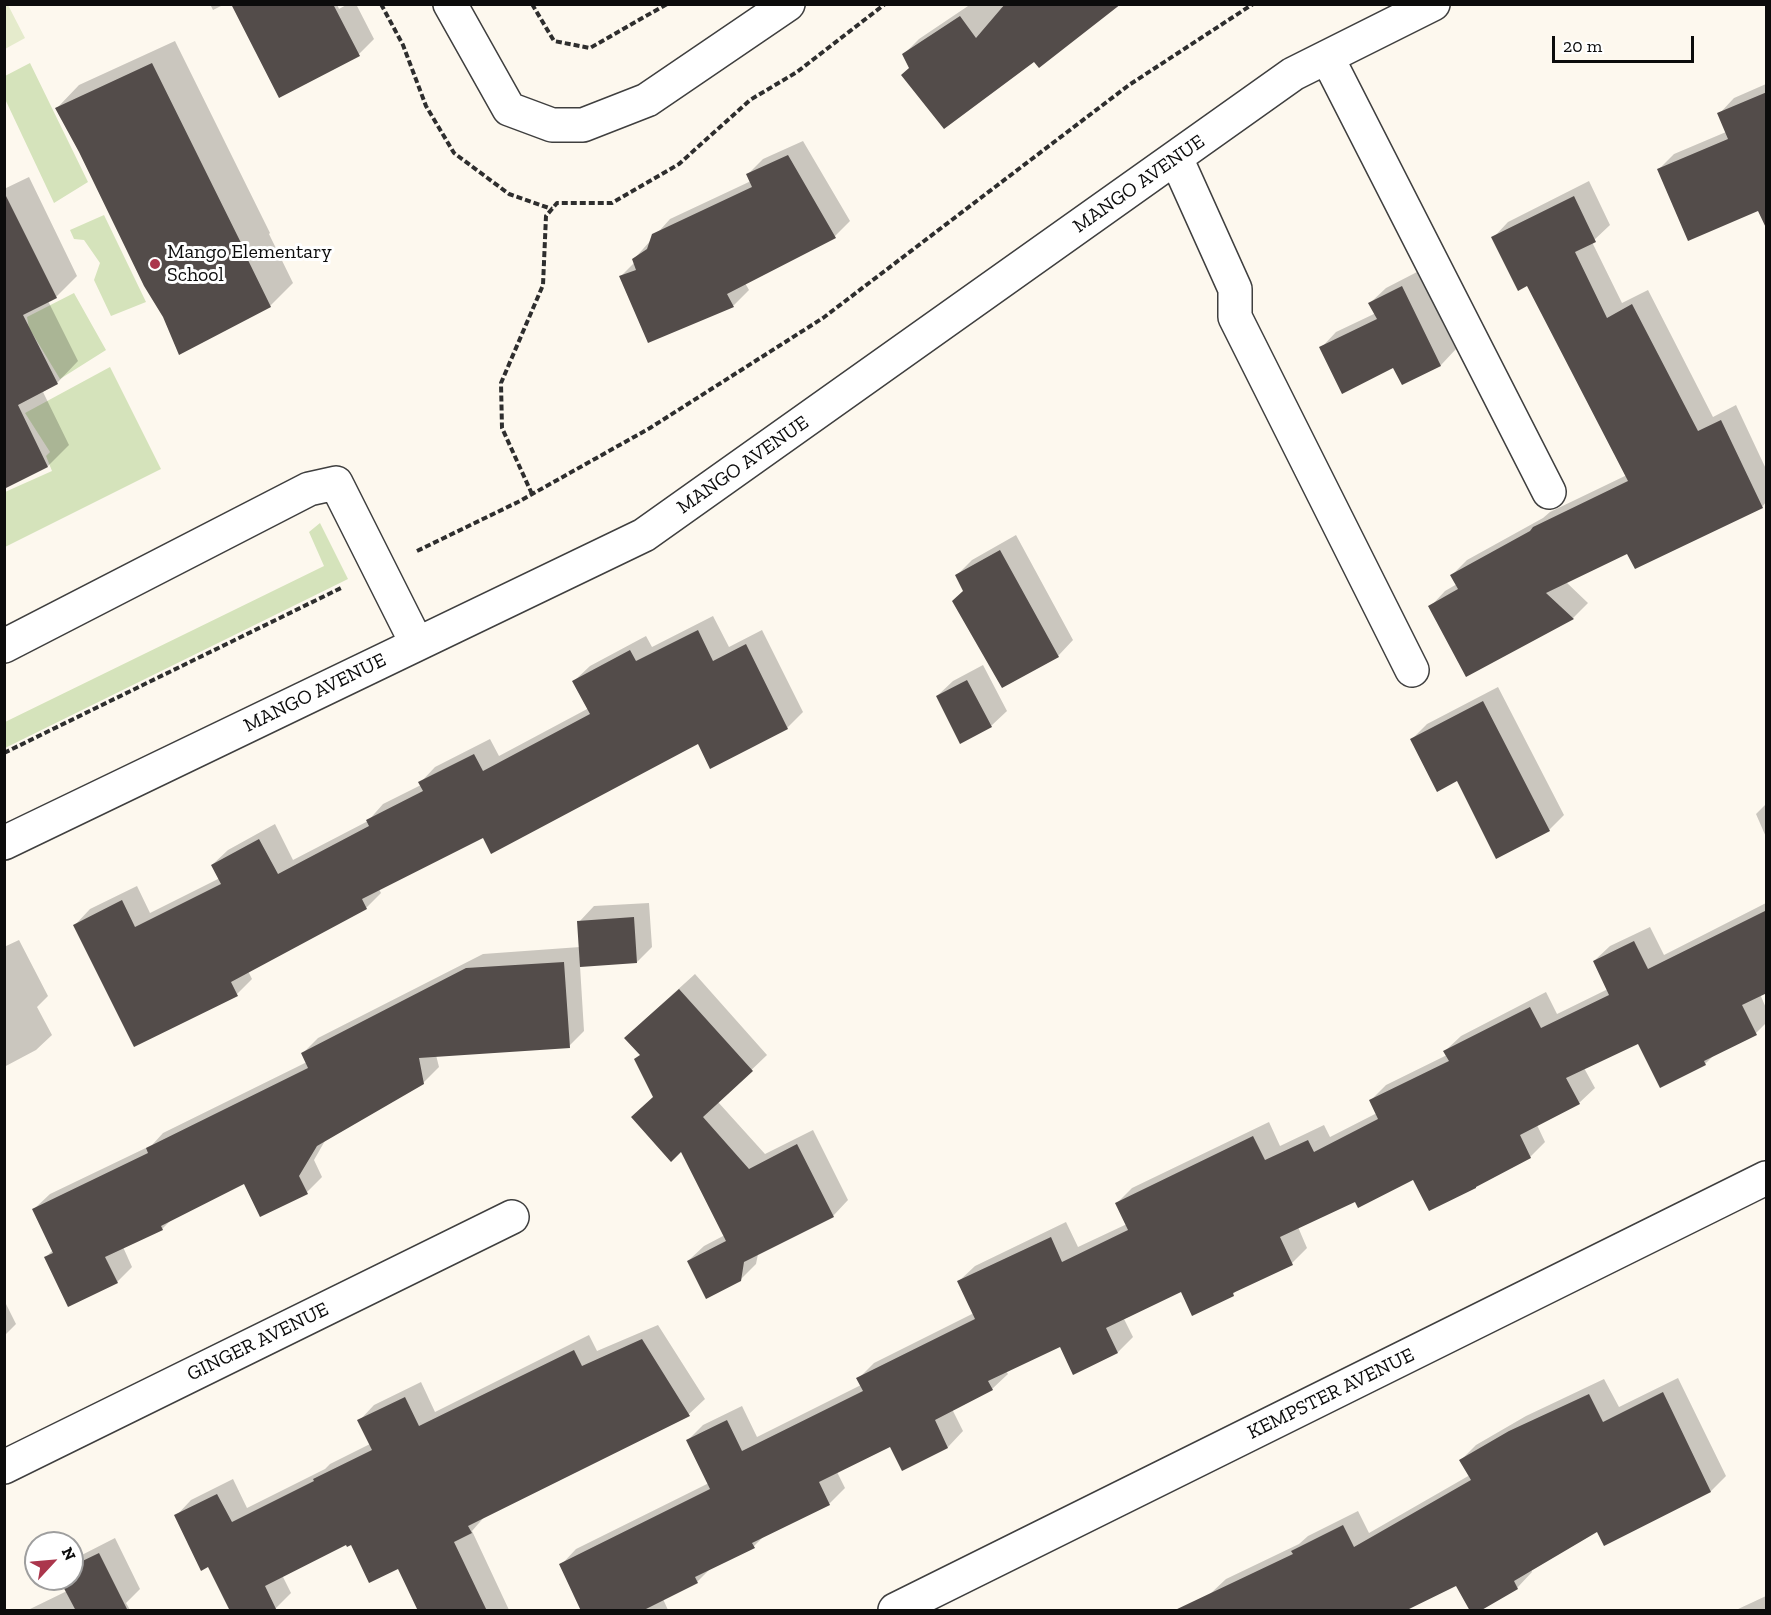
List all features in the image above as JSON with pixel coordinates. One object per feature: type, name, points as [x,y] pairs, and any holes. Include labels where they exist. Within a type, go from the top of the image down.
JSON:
[{"type":"street","points":[[450,4],[508,109],[552,125],[583,125],[647,100],[788,4]]},
{"type":"street","name":"MANGO AVENUE","points":[[4,843],[644,535],[1293,74],[1433,4]]},
{"type":"street","points":[[1327,57],[1549,492]]},
{"type":"street","points":[[1176,158],[1235,289],[1235,317],[1412,670]]},
{"type":"street","points":[[4,646],[309,489],[336,483],[417,644]]},
{"type":"street","name":"KEMPSTER AVENUE","points":[[895,1611],[1767,1178]]},
{"type":"street","name":"GINGER AVENUE","points":[[4,1467],[512,1217]]},
{"type":"path","points":[[381,4],[403,45],[426,106],[454,153],[509,195],[552,209]]},
{"type":"path","points":[[532,4],[554,41],[590,48],[667,4]]},
{"type":"path","points":[[532,494],[502,428],[501,383],[543,285],[546,216],[557,202],[612,203],[679,164],[750,100],[797,72],[885,4]]},
{"type":"path","points":[[4,753],[532,494],[650,428],[823,318],[1129,85],[1253,4]]},
{"type":"green space","points":[[5,4],[8,5],[25,38],[5,49]]},
{"type":"green space","points":[[30,63],[88,182],[54,203],[5,99],[5,76]]},
{"type":"green space","points":[[104,215],[146,302],[111,316],[94,280],[100,263],[84,240],[74,239],[70,230]]},
{"type":"green space","points":[[74,293],[106,350],[60,379],[29,328],[27,317]]},
{"type":"green space","points":[[110,367],[161,469],[5,547],[5,492],[52,471],[46,456],[50,452],[25,413]]},
{"type":"green space","points":[[320,523],[348,579],[5,748],[5,722],[324,566],[309,532]]},
{"type":"building","points":[[231,4],[333,4],[360,56],[279,98]]},
{"type":"building","points":[[1005,4],[1121,4],[1039,68],[1034,62],[944,129],[901,75],[909,68],[902,54],[960,16],[976,38]]},
{"type":"building","points":[[152,63],[271,307],[179,355],[163,317],[144,286],[55,108]]},
{"type":"building","points":[[1767,92],[1767,230],[1758,211],[1688,241],[1657,169],[1728,139],[1717,113]]},
{"type":"building","points":[[788,155],[836,238],[727,294],[734,307],[648,343],[619,276],[636,270],[632,259],[647,249],[652,234],[752,187],[746,174]]},
{"type":"building","points":[[4,192],[57,298],[23,315],[58,384],[18,405],[48,467],[4,489]]},
{"type":"building","points":[[1574,196],[1596,242],[1575,252],[1607,318],[1632,304],[1698,431],[1721,420],[1763,508],[1635,569],[1627,554],[1546,593],[1574,619],[1466,677],[1428,606],[1458,589],[1450,575],[1530,531],[1533,527],[1628,481],[1527,286],[1518,291],[1491,237]]},
{"type":"building","points":[[1402,286],[1441,366],[1402,385],[1393,368],[1342,394],[1319,347],[1377,319],[1368,303]]},
{"type":"building","points":[[1000,550],[1059,657],[1002,688],[952,601],[963,591],[955,575]]},
{"type":"building","points":[[698,630],[713,661],[746,644],[788,729],[710,769],[698,744],[491,854],[483,838],[362,899],[367,909],[231,982],[238,996],[134,1047],[73,925],[122,900],[135,927],[221,884],[211,865],[259,839],[278,874],[369,826],[366,820],[423,791],[418,782],[474,754],[483,771],[590,714],[572,681],[630,650],[636,661]]},
{"type":"building","points":[[967,680],[992,727],[960,744],[936,696]]},
{"type":"building","points":[[1483,701],[1550,831],[1496,859],[1457,781],[1437,792],[1410,739]]},
{"type":"building","points":[[1767,910],[1767,993],[1742,1005],[1757,1035],[1704,1061],[1706,1065],[1660,1088],[1638,1044],[1566,1078],[1580,1104],[1520,1135],[1531,1158],[1476,1188],[1429,1211],[1413,1180],[1358,1208],[1355,1202],[1280,1237],[1293,1265],[1233,1293],[1234,1296],[1192,1316],[1181,1292],[1106,1328],[1118,1353],[1073,1375],[1060,1347],[988,1381],[993,1390],[935,1420],[948,1448],[902,1471],[890,1447],[819,1482],[830,1505],[752,1543],[755,1548],[695,1577],[698,1583],[642,1611],[581,1611],[559,1564],[710,1489],[686,1440],[727,1420],[742,1451],[863,1391],[856,1378],[975,1319],[957,1281],[1051,1237],[1062,1262],[1128,1230],[1115,1203],[1253,1136],[1265,1160],[1308,1140],[1314,1152],[1378,1119],[1369,1100],[1449,1061],[1443,1051],[1530,1007],[1541,1028],[1609,995],[1593,961],[1634,941],[1648,969]]},
{"type":"building","points":[[634,917],[637,963],[580,967],[577,921]]},
{"type":"building","points":[[564,962],[570,1048],[419,1058],[424,1084],[317,1146],[299,1176],[308,1194],[260,1217],[244,1184],[161,1226],[163,1230],[105,1257],[118,1283],[68,1307],[44,1257],[53,1253],[32,1209],[148,1153],[146,1148],[308,1068],[301,1053],[466,968]]},
{"type":"building","points":[[679,989],[753,1071],[703,1117],[749,1169],[797,1144],[834,1217],[744,1262],[741,1281],[706,1299],[687,1261],[726,1241],[681,1152],[671,1162],[631,1117],[653,1097],[634,1059],[640,1055],[624,1038]]},
{"type":"building","points":[[642,1339],[690,1416],[468,1526],[472,1533],[454,1542],[487,1611],[418,1611],[398,1569],[369,1583],[351,1545],[347,1547],[346,1545],[265,1586],[277,1611],[230,1611],[208,1567],[201,1571],[174,1515],[217,1494],[232,1522],[314,1481],[313,1479],[372,1450],[357,1420],[405,1397],[419,1426],[574,1350],[582,1366]]},
{"type":"building","points":[[1663,1392],[1711,1492],[1604,1546],[1597,1532],[1514,1581],[1518,1589],[1480,1611],[1470,1611],[1456,1586],[1405,1611],[1173,1611],[1293,1554],[1291,1551],[1343,1525],[1354,1547],[1471,1480],[1459,1460],[1509,1431],[1589,1394],[1603,1422]]},
{"type":"building","points":[[99,1553],[128,1611],[76,1611],[65,1591],[84,1591],[84,1560]]},
{"type":"place","name":"Mango Elementary School","points":[[155,264]]}]
